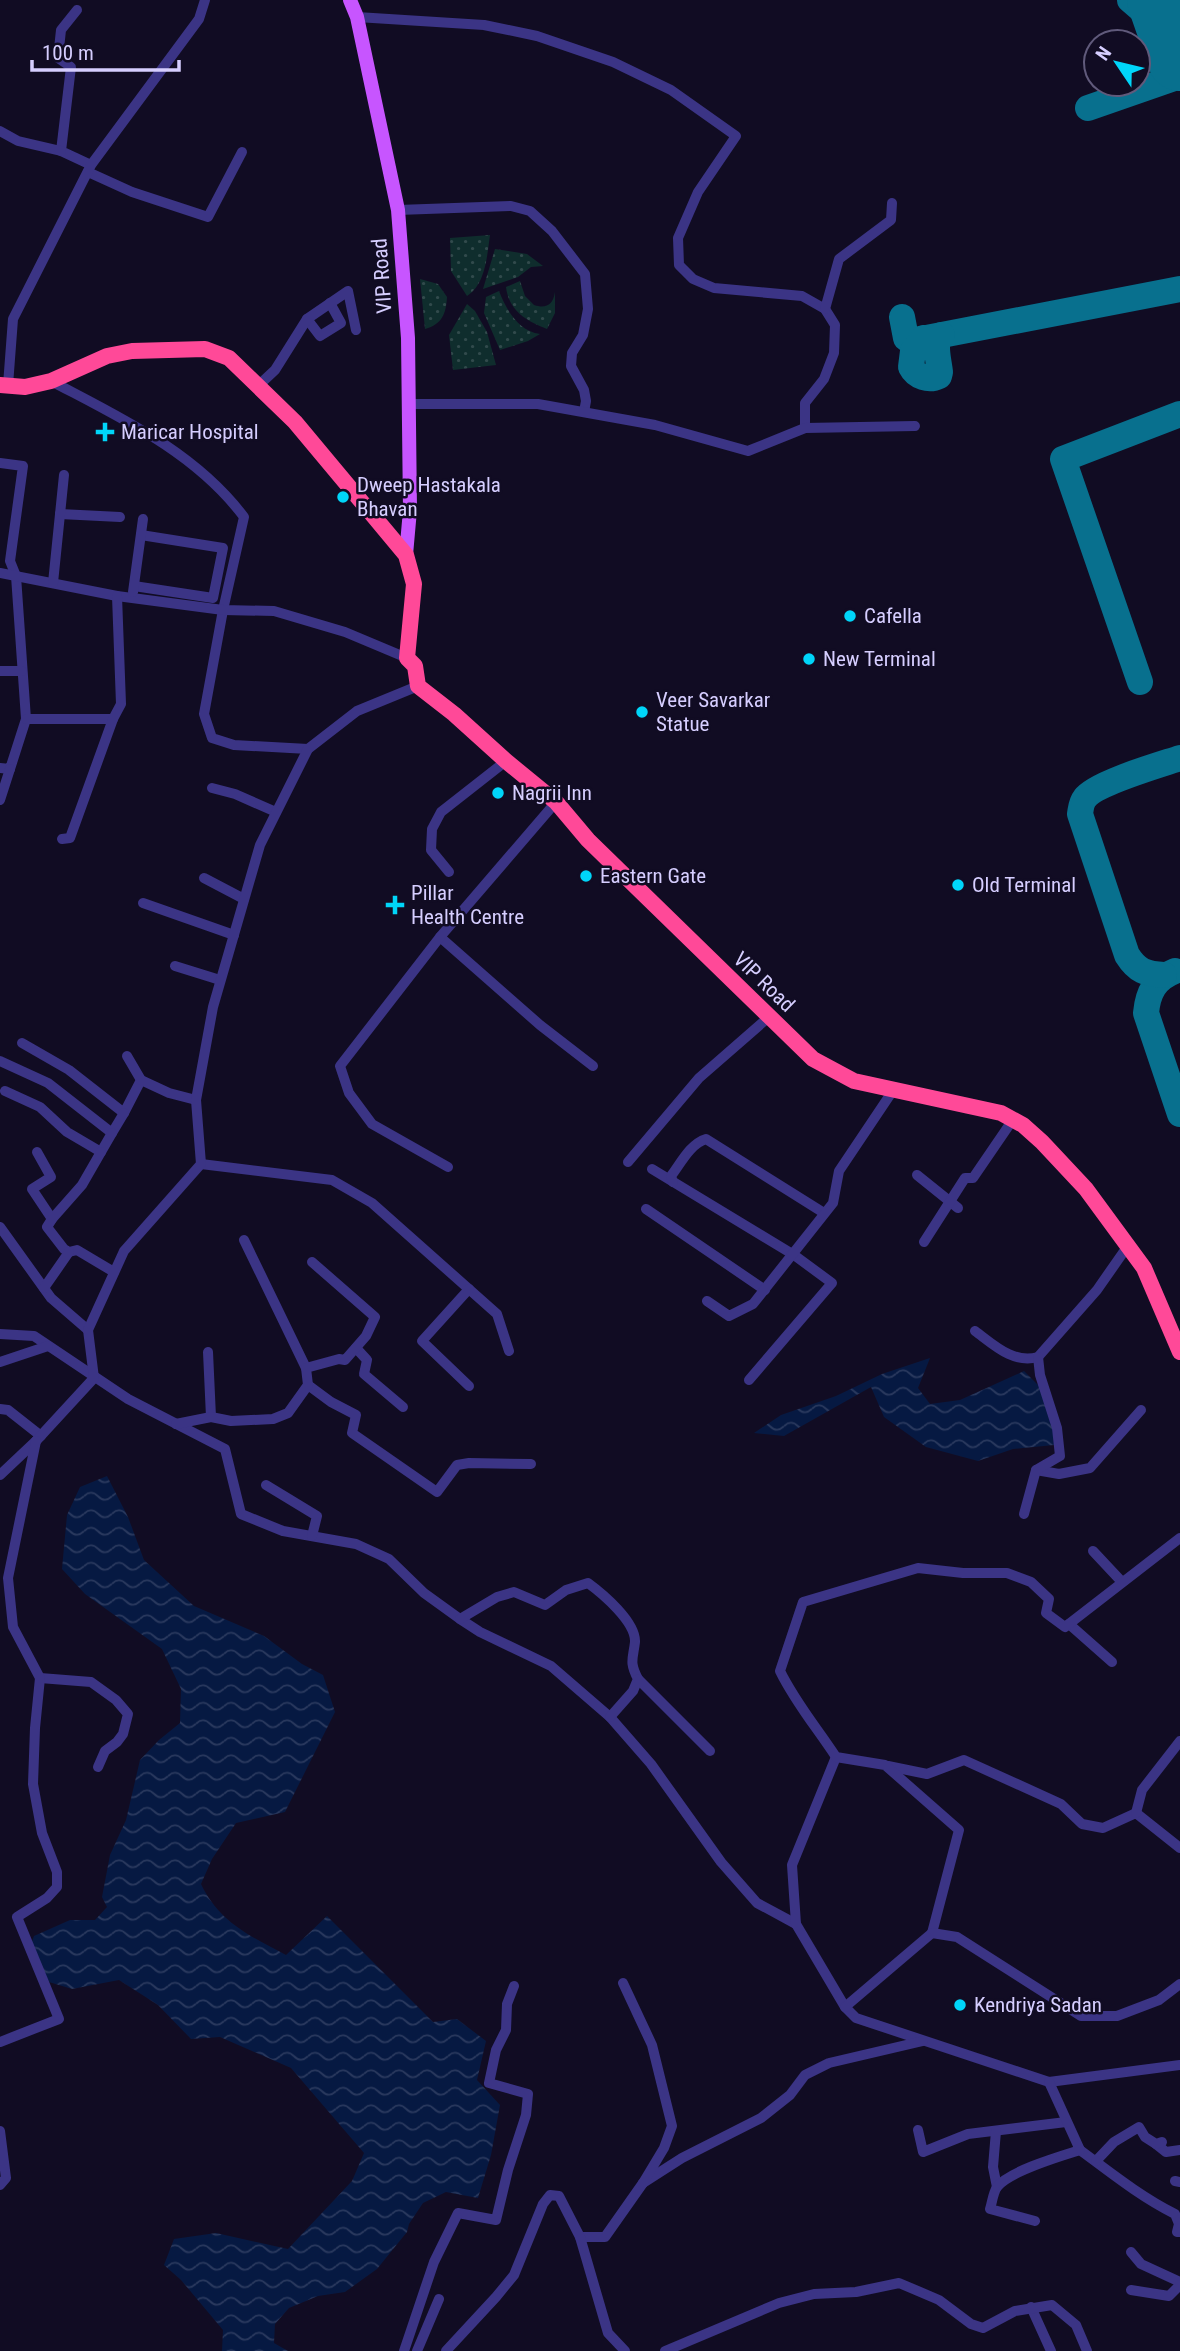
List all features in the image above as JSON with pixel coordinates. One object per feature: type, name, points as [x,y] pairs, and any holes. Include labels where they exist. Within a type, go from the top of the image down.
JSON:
[{"type":"highway","name":"VIP Road","points":[[4,385],[25,387],[51,381],[107,356],[171,348],[205,349],[229,358],[295,422],[406,555],[414,584],[407,658],[415,666],[418,686],[556,802],[588,840],[814,1059],[854,1081],[1014,1118],[1042,1142],[1086,1189],[1144,1268],[1180,1352]]},
{"type":"main road","name":"VIP Road","points":[[350,0],[357,17],[398,210],[408,338],[410,510],[406,555]]},
{"type":"street","points":[[4,385],[13,320],[89,169],[199,19],[205,0]]},
{"type":"street","points":[[61,151],[71,67],[58,58],[61,30],[77,10]]},
{"type":"street","points":[[357,17],[484,25],[537,36],[613,62],[671,90],[736,136],[698,192],[678,238],[679,265],[692,279],[714,288],[802,296],[825,309],[835,325],[834,352],[824,379],[805,403],[805,428]]},
{"type":"street","points":[[0,131],[18,141],[61,151],[132,191],[208,218],[242,152]]},
{"type":"street","points":[[825,309],[839,259],[891,220],[892,203]]},
{"type":"street","points":[[398,210],[511,206],[530,211],[552,231],[585,274],[588,309],[583,335],[572,352],[571,366],[584,390],[586,401],[583,412]]},
{"type":"street","points":[[258,385],[275,370],[307,319],[348,291],[356,330]]},
{"type":"street","points":[[307,319],[320,336],[341,323],[330,303]]},
{"type":"street","points":[[51,381],[146,431],[187,460],[226,493],[244,517],[204,714],[212,738],[234,745],[309,749]]},
{"type":"street","points":[[409,404],[538,404],[655,425],[748,450],[805,428],[915,426]]},
{"type":"street","points":[[0,463],[23,466],[10,561],[16,576],[26,719],[5,769],[0,800]]},
{"type":"street","points":[[53,583],[64,475]]},
{"type":"street","points":[[60,514],[120,517]]},
{"type":"street","points":[[133,592],[143,519]]},
{"type":"street","points":[[0,573],[117,596],[133,592],[213,598],[223,548],[141,535]]},
{"type":"street","points":[[133,592],[223,610],[274,611],[345,632],[407,658]]},
{"type":"street","points":[[62,839],[70,838],[113,719],[121,704],[117,596]]},
{"type":"street","points":[[0,671],[22,671]]},
{"type":"street","points":[[0,1475],[39,1438],[94,1378],[88,1330],[124,1251],[201,1164],[196,1100],[212,1007],[260,845],[309,749],[357,711],[418,686]]},
{"type":"street","points":[[26,719],[113,719]]},
{"type":"street","points":[[449,872],[432,850],[432,830],[441,812],[506,761]]},
{"type":"street","points":[[212,788],[235,794],[276,813]]},
{"type":"street","points":[[448,1167],[372,1124],[349,1093],[340,1066],[440,937],[556,802]]},
{"type":"street","points":[[204,878],[244,900]]},
{"type":"street","points":[[143,903],[234,935]]},
{"type":"street","points":[[440,937],[540,1025],[593,1066]]},
{"type":"street","points":[[176,966],[220,980]]},
{"type":"street","points":[[628,1162],[699,1078],[770,1016]]},
{"type":"street","points":[[22,1043],[69,1070],[124,1113]]},
{"type":"street","points":[[127,1056],[141,1080],[169,1093],[196,1100]]},
{"type":"street","points":[[0,1061],[48,1083],[112,1133]]},
{"type":"street","points":[[69,1252],[47,1227],[82,1185],[141,1080]]},
{"type":"street","points":[[5,1090],[40,1107],[67,1132],[101,1152]]},
{"type":"street","points":[[706,1301],[729,1316],[753,1304],[833,1203],[839,1171],[894,1090]]},
{"type":"street","points":[[924,1242],[954,1205],[965,1178],[973,1178],[1014,1118]]},
{"type":"street","points":[[673,1182],[671,1176],[687,1154],[697,1142],[706,1139],[824,1213]]},
{"type":"street","points":[[37,1152],[51,1177],[32,1189],[52,1219]]},
{"type":"street","points":[[201,1164],[332,1180],[372,1203],[497,1314],[509,1351]]},
{"type":"street","points":[[652,1169],[794,1255],[832,1283],[749,1380]]},
{"type":"street","points":[[917,1175],[954,1205]]},
{"type":"street","points":[[646,1209],[765,1290]]},
{"type":"street","points":[[0,1227],[51,1298],[88,1330]]},
{"type":"street","points":[[176,1423],[211,1418],[231,1421],[273,1419],[288,1413],[308,1385],[306,1368],[244,1240]]},
{"type":"street","points":[[975,1331],[1008,1355],[1028,1360],[1038,1357],[1097,1290],[1128,1247]]},
{"type":"street","points":[[44,1288],[69,1252],[77,1250],[114,1272]]},
{"type":"street","points":[[306,1368],[339,1359],[345,1360],[366,1336],[374,1317],[313,1262]]},
{"type":"street","points":[[469,1386],[422,1341],[470,1289]]},
{"type":"street","points":[[0,1335],[34,1336],[128,1399],[225,1449],[241,1514],[283,1531],[356,1544],[389,1559],[424,1593],[460,1619],[480,1632],[551,1666],[610,1717],[651,1764],[721,1862],[757,1903],[796,1924]]},
{"type":"street","points":[[0,1362],[48,1346]]},
{"type":"street","points":[[356,1348],[367,1360],[364,1374],[403,1407]]},
{"type":"street","points":[[208,1352],[211,1418]]},
{"type":"street","points":[[1024,1514],[1036,1470],[1060,1456],[1057,1428],[1040,1375],[1038,1357]]},
{"type":"street","points":[[308,1385],[331,1402],[356,1415],[352,1433],[437,1492],[457,1465],[531,1464]]},
{"type":"street","points":[[0,1409],[8,1410],[39,1438]]},
{"type":"street","points":[[1036,1470],[1059,1474],[1090,1468],[1141,1410]]},
{"type":"street","points":[[0,2042],[59,2019],[17,1917],[47,1898],[57,1887],[57,1872],[42,1833],[33,1784],[40,1678],[13,1627],[8,1578],[39,1438]]},
{"type":"street","points":[[266,1485],[317,1516],[312,1536]]},
{"type":"street","points":[[1136,1813],[1103,1828],[1082,1824],[1061,1804],[964,1760],[927,1774],[836,1757],[810,1717],[792,1696],[780,1671],[803,1602],[918,1568],[962,1573],[1007,1573],[1031,1582],[1049,1599],[1046,1613],[1065,1627],[1180,1538]]},
{"type":"street","points":[[1093,1551],[1122,1582]]},
{"type":"street","points":[[460,1619],[497,1597],[514,1592],[545,1605],[566,1590],[588,1583],[602,1593],[633,1627],[635,1642],[631,1653],[633,1670],[638,1679],[710,1751]]},
{"type":"street","points":[[1069,1624],[1112,1662]]},
{"type":"street","points":[[40,1678],[91,1682],[116,1700],[128,1714],[123,1734],[105,1751],[98,1767]]},
{"type":"street","points":[[610,1717],[633,1690],[638,1679]]},
{"type":"street","points":[[1136,1813],[1142,1790],[1180,1741]]},
{"type":"street","points":[[836,1757],[792,1865],[796,1924],[845,2007],[856,2018],[1049,2082],[1180,2065]]},
{"type":"street","points":[[845,2007],[932,1933],[959,1830],[885,1765]]},
{"type":"street","points":[[1136,1813],[1180,1848]]},
{"type":"street","points":[[932,1933],[957,1937],[1082,2016],[1117,2016],[1160,2000],[1180,1984]]},
{"type":"street","points":[[580,2238],[605,2237],[643,2183],[664,2148],[673,2126],[652,2045],[623,1983]]},
{"type":"street","points":[[404,2351],[433,2262],[458,2213],[496,2220],[508,2170],[526,2115],[528,2094],[489,2083],[496,2050],[506,2031],[507,2004],[514,1986]]},
{"type":"street","points":[[643,2183],[682,2158],[761,2118],[790,2095],[805,2075],[829,2063],[926,2041]]},
{"type":"street","points":[[1049,2082],[1080,2150],[1158,2205],[1178,2211],[1177,2232],[1180,2232]]},
{"type":"street","points":[[918,2130],[922,2152],[968,2134],[1066,2122]]},
{"type":"street","points":[[1096,2161],[1114,2142],[1139,2127],[1145,2137],[1159,2143],[1166,2152],[1180,2150]]},
{"type":"street","points":[[0,2131],[6,2178],[0,2185]]},
{"type":"street","points":[[996,2131],[993,2167],[997,2187],[990,2209],[1035,2221]]},
{"type":"street","points":[[997,2187],[1010,2177],[1032,2167],[1080,2150]]},
{"type":"street","points":[[446,2351],[514,2275],[543,2204],[550,2195],[559,2196],[580,2238],[608,2333],[625,2351]]},
{"type":"street","points":[[1130,2290],[1169,2296],[1180,2283],[1141,2264],[1131,2252]]},
{"type":"street","points":[[665,2351],[779,2303],[814,2294],[856,2292],[899,2283],[939,2300],[971,2324],[983,2328],[1015,2311],[1052,2305],[1076,2325],[1087,2351]]},
{"type":"street","points":[[417,2351],[439,2299]]},
{"type":"street","points":[[1031,2307],[1051,2351]]},
{"type":"green space","points":[[490,235],[482,277],[467,296],[451,271],[450,238]]},
{"type":"green space","points":[[495,249],[527,254],[543,266],[531,267],[518,277],[483,289]]},
{"type":"green space","points":[[420,279],[438,284],[447,297],[442,318],[425,329]]},
{"type":"green space","points":[[520,281],[525,296],[534,305],[548,305],[555,292],[555,313],[547,329],[526,319],[511,303],[506,287]]},
{"type":"green space","points":[[499,291],[509,312],[519,324],[540,334],[500,350],[484,313],[486,297]]},
{"type":"green space","points":[[467,304],[475,311],[487,332],[496,365],[453,370],[449,335]]},
{"type":"water","points":[[930,1358],[918,1388],[930,1404],[960,1400],[1024,1371],[1052,1399],[1054,1445],[1013,1449],[978,1461],[926,1447],[884,1417],[871,1387],[784,1436],[754,1433],[781,1415],[836,1396],[882,1374]]},
{"type":"water","points":[[107,1476],[128,1517],[144,1560],[194,1606],[264,1636],[302,1664],[323,1675],[335,1712],[285,1812],[236,1823],[212,1859],[201,1884],[208,1897],[237,1927],[286,1955],[327,1916],[433,2022],[457,2019],[486,2041],[477,2080],[500,2105],[491,2155],[478,2198],[446,2192],[423,2203],[409,2224],[407,2232],[377,2269],[345,2292],[318,2296],[289,2308],[275,2324],[274,2343],[288,2351],[222,2351],[223,2330],[181,2280],[164,2265],[174,2239],[216,2233],[288,2249],[352,2181],[364,2153],[291,2068],[220,2037],[191,2039],[158,2005],[119,1980],[72,1989],[49,1982],[31,1944],[34,1936],[70,1920],[95,1920],[107,1907],[102,1897],[110,1855],[126,1820],[140,1760],[180,1723],[181,1689],[162,1649],[85,1594],[62,1569],[67,1515],[80,1487]]},
{"type":"taxiway","points":[[1130,0],[1160,26],[1176,47]]},
{"type":"taxiway","points":[[1088,108],[1180,76]]},
{"type":"taxiway","points":[[902,317],[906,338],[916,340],[1180,289]]},
{"type":"taxiway","points":[[924,338],[913,351],[911,367],[919,376],[935,377],[939,376],[940,372],[937,347],[942,335]]},
{"type":"taxiway","points":[[1140,682],[1063,459],[1180,414]]},
{"type":"taxiway","points":[[1164,975],[1142,971],[1127,955],[1080,814],[1082,804],[1091,792],[1129,775],[1180,758]]},
{"type":"taxiway","points":[[1175,971],[1162,978],[1154,987],[1146,1013],[1180,1114]]},
{"type":"runway","points":[[1160,0],[1180,58]]},
{"type":"place","name":"Maricar Hospital","points":[[105,432]]},
{"type":"place","name":"Dweep Hastakala Bhavan","points":[[343,497]]},
{"type":"place","name":"Cafella","points":[[850,616]]},
{"type":"place","name":"New Terminal","points":[[809,659]]},
{"type":"place","name":"Veer Savarkar Statue","points":[[642,712]]},
{"type":"place","name":"Nagrii Inn","points":[[498,793]]},
{"type":"place","name":"Eastern Gate","points":[[586,876]]},
{"type":"place","name":"Old Terminal","points":[[958,885]]},
{"type":"place","name":"Pillar Health Centre","points":[[395,905]]},
{"type":"place","name":"Kendriya Sadan","points":[[960,2005]]}]
